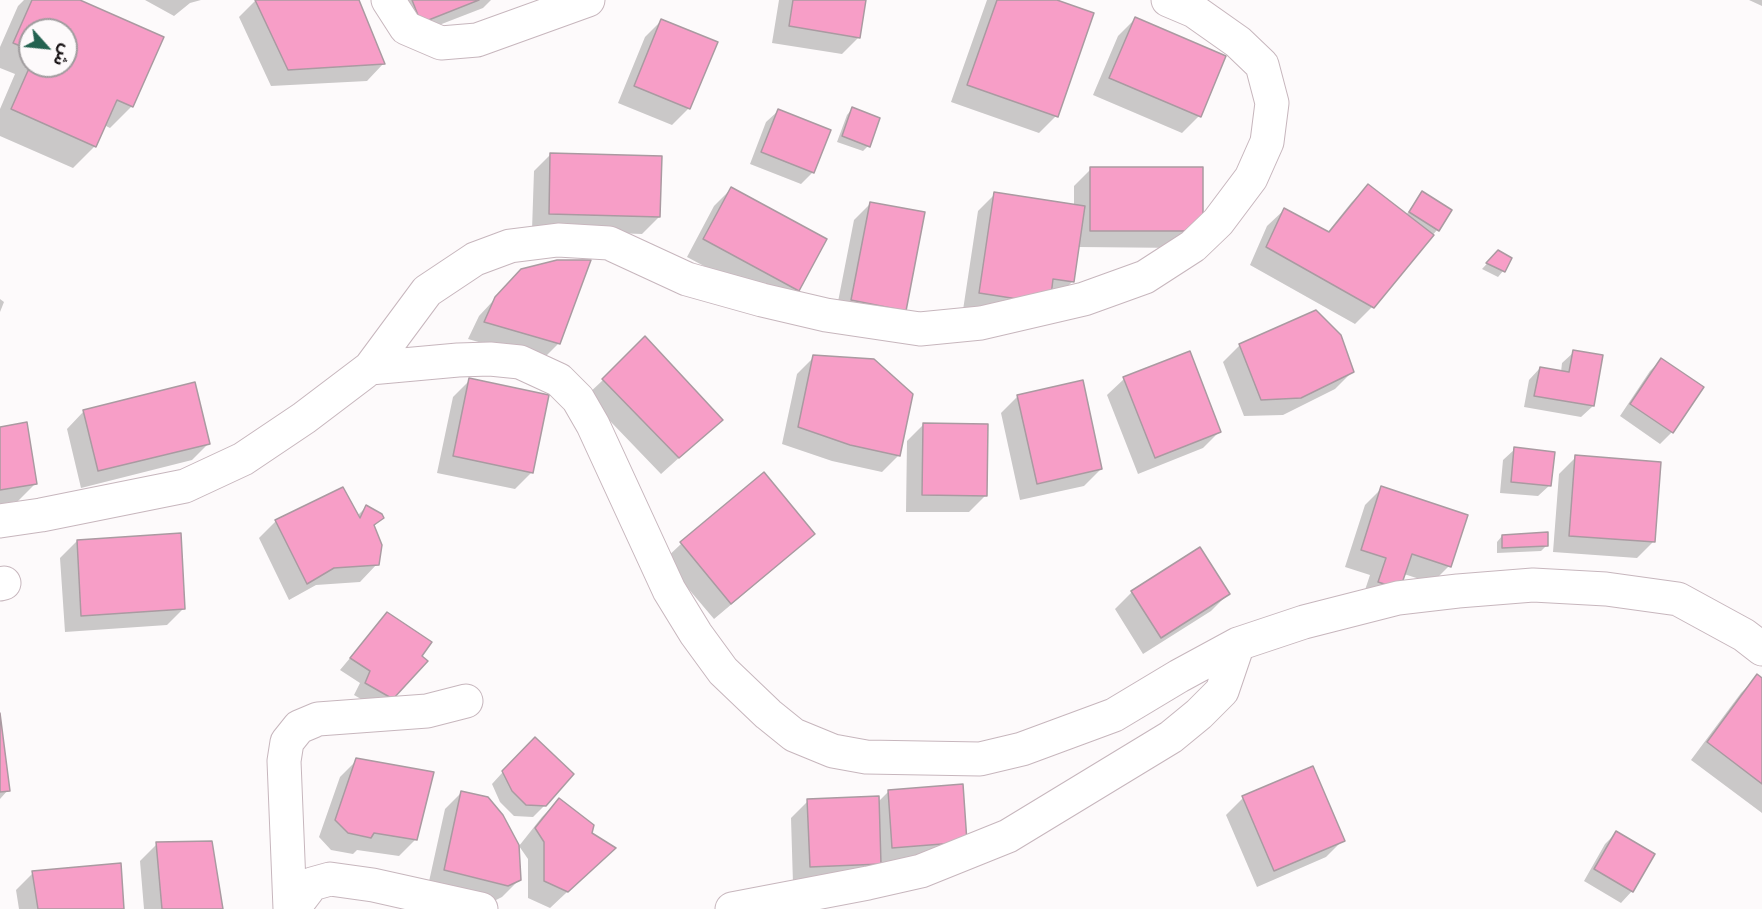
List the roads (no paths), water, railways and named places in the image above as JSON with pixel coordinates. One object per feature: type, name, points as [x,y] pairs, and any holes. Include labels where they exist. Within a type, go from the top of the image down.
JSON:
[{"type":"street","points":[[388,0],[406,28],[441,43],[477,40],[588,0]]},
{"type":"street","points":[[0,521],[41,516],[185,486],[243,459],[304,418],[370,368],[428,291],[475,259],[510,246],[558,240],[609,243],[687,279],[762,300],[826,315],[920,329],[991,321],[1084,299],[1144,278],[1193,246],[1218,222],[1251,178],[1268,142],[1272,103],[1262,65],[1238,42],[1194,10],[1168,0]]},
{"type":"street","points":[[370,368],[490,359],[520,362],[559,380],[578,399],[592,425],[669,590],[696,634],[723,671],[768,714],[794,735],[832,751],[866,757],[980,759],[1022,749],[1114,715],[1238,644],[1304,622],[1398,598],[1533,585],[1606,589],[1678,600],[1744,635],[1762,649]]},
{"type":"street","points":[[732,909],[921,871],[1008,836],[1171,737],[1199,714],[1222,691],[1238,644]]},
{"type":"street","points":[[291,909],[284,761],[287,742],[299,727],[318,719],[427,711],[466,701]]},
{"type":"street","points":[[291,909],[312,884],[330,879],[373,885],[480,909]]}]
